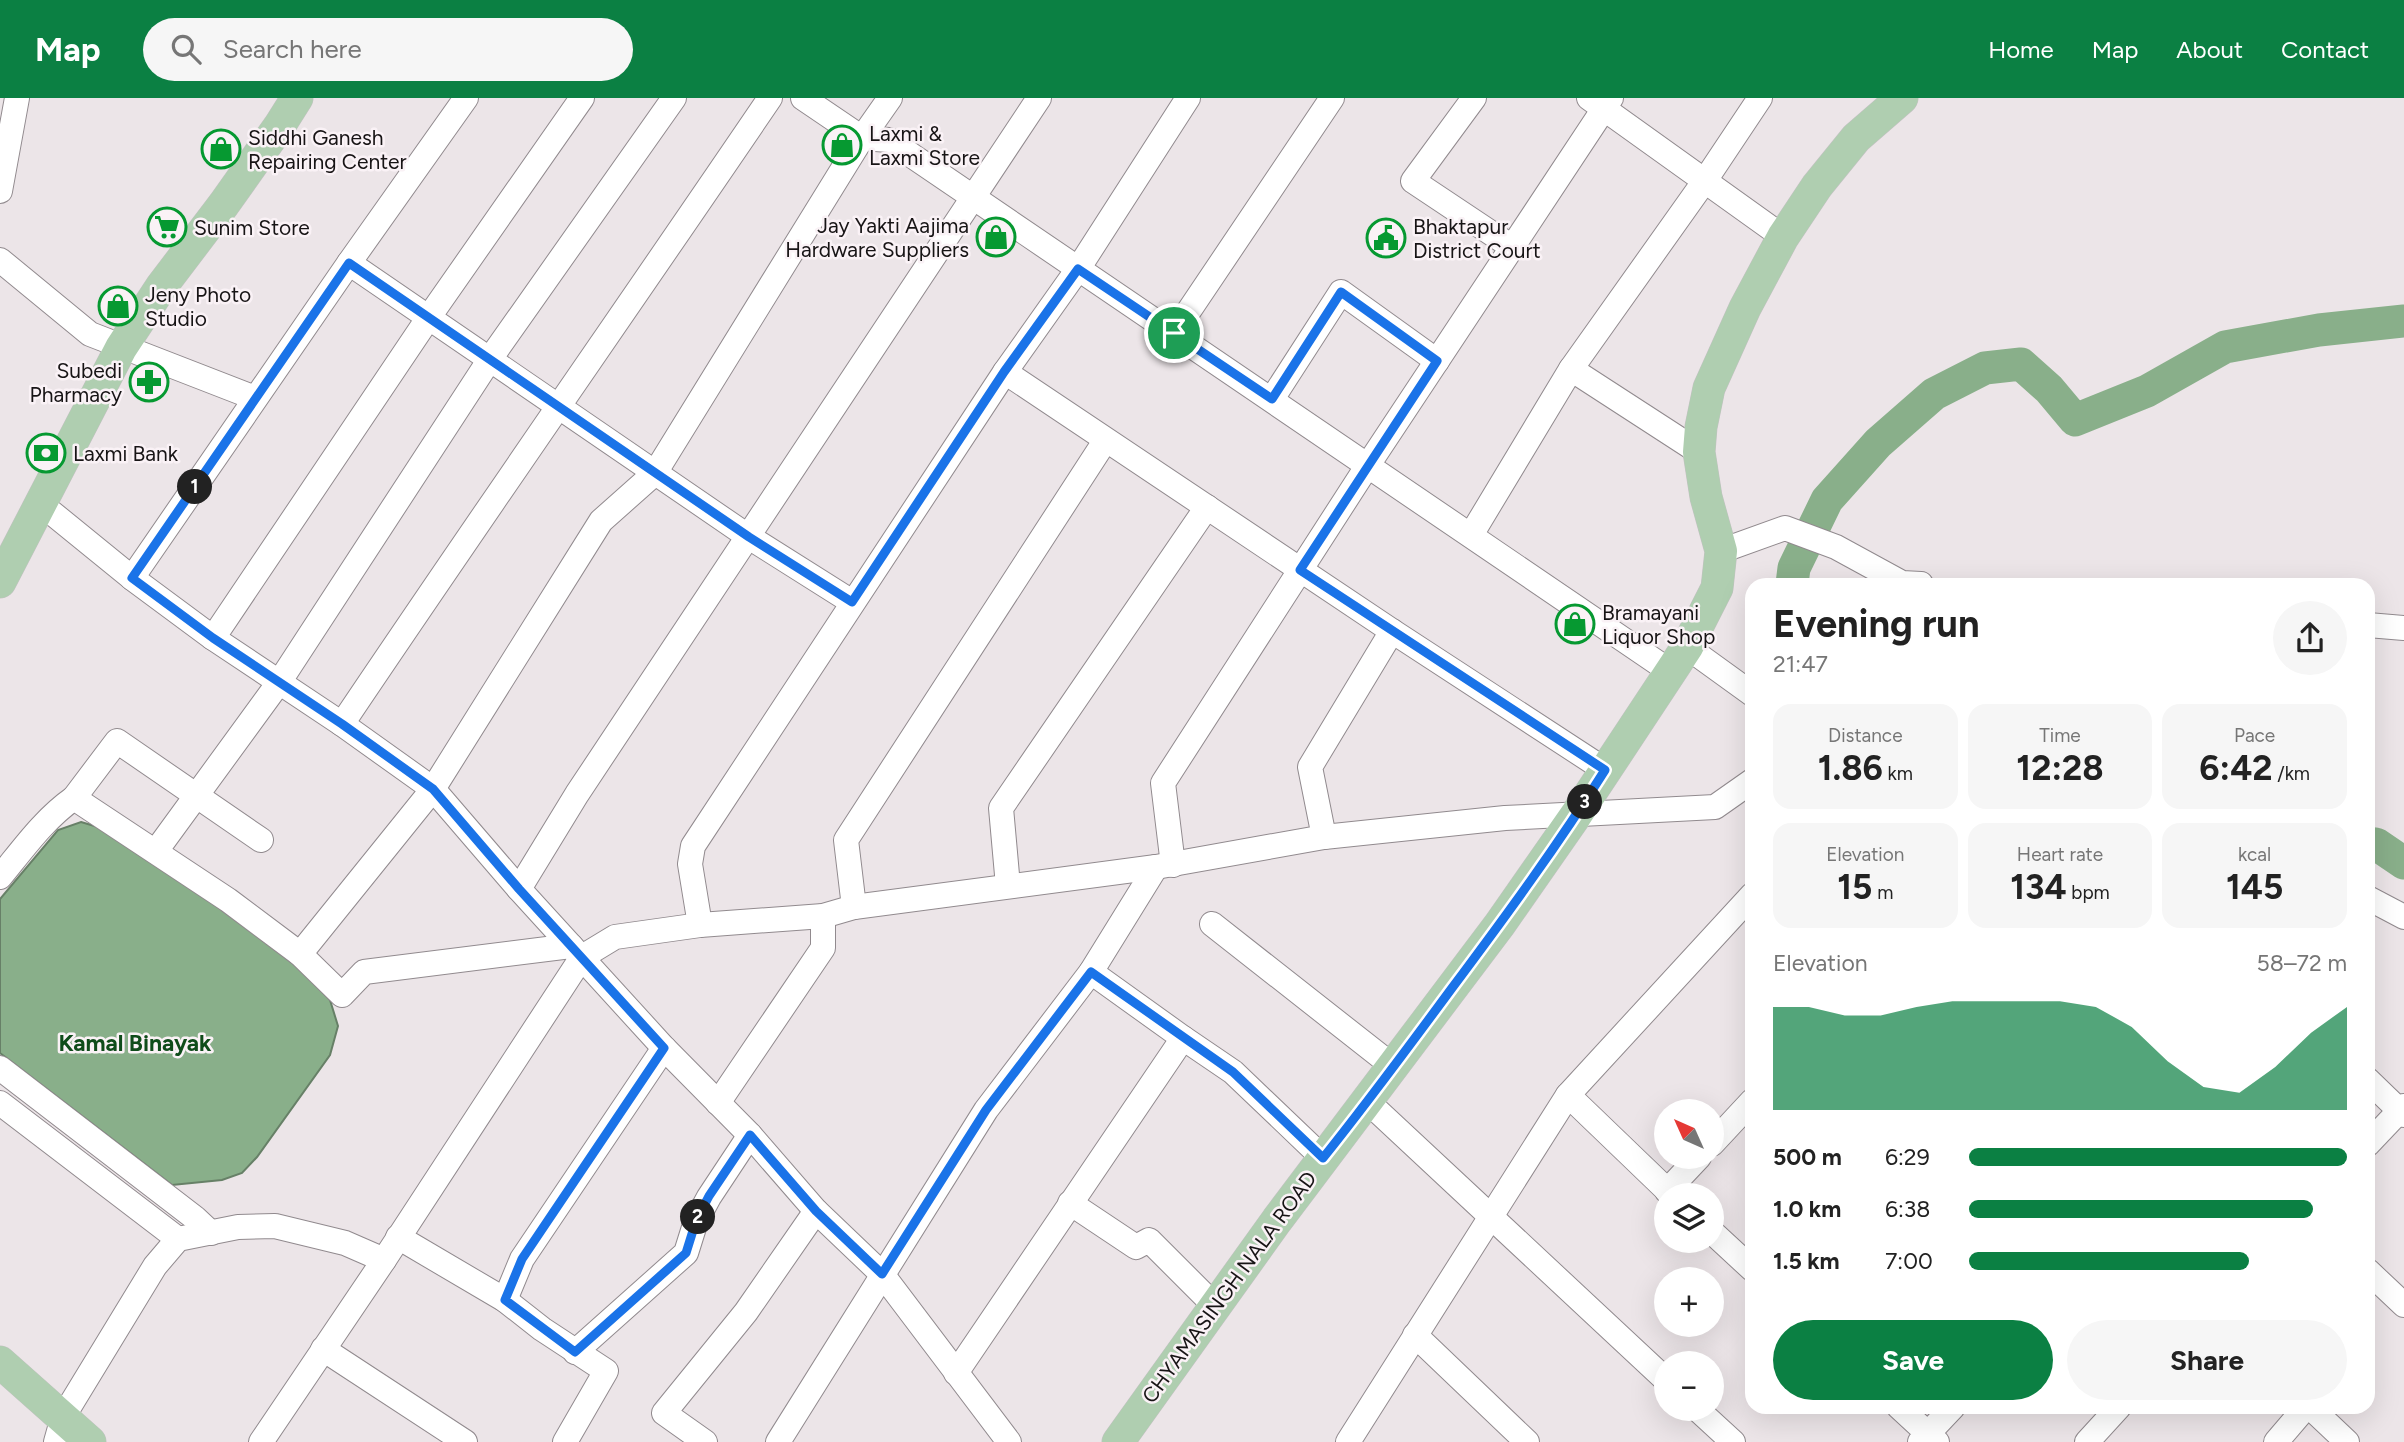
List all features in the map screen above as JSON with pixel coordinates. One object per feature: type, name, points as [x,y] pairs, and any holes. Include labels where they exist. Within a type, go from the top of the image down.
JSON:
[{"type":"main road","points":[[0,582],[121,348],[297,98]]},
{"type":"main road","name":"CHYAMASINGH NALA ROAD","points":[[1118,1442],[1323,1158],[1368,1102],[1500,923],[1576,815],[1679,659],[1717,587],[1721,551],[1706,497],[1699,452],[1709,388],[1745,308],[1783,237],[1817,186],[1856,138],[1902,98]]},
{"type":"main road","points":[[0,1362],[60,1430],[90,1442]]},
{"type":"street","points":[[0,191],[17,98]]},
{"type":"street","points":[[132,578],[466,98]]},
{"type":"street","points":[[213,638],[429,317],[582,98]]},
{"type":"street","points":[[156,851],[280,681],[490,359],[674,98]]},
{"type":"street","points":[[342,724],[484,512],[559,408],[771,98]]},
{"type":"street","points":[[803,98],[862,138],[888,140],[1471,535],[1679,659],[1745,691]]},
{"type":"street","points":[[300,954],[433,789],[601,521],[655,473],[862,138],[890,98]]},
{"type":"street","points":[[519,889],[577,794],[1039,98]]},
{"type":"street","points":[[700,925],[690,864],[693,846],[1004,372],[1078,269],[1188,98]]},
{"type":"street","points":[[1174,333],[1332,98]]},
{"type":"street","points":[[1474,98],[1413,181],[1512,247]]},
{"type":"street","points":[[1471,535],[1571,369],[1760,98]]},
{"type":"street","points":[[778,1442],[986,1110],[1091,972],[1165,866],[1163,783],[1512,247],[1601,101],[1783,237]]},
{"type":"street","points":[[0,260],[90,334],[255,398]]},
{"type":"street","points":[[349,263],[749,537],[852,602]]},
{"type":"street","points":[[1272,399],[1341,292],[1437,361]]},
{"type":"street","points":[[1571,369],[1699,452]]},
{"type":"street","points":[[1004,372],[1605,770]]},
{"type":"street","points":[[854,907],[846,840],[1105,441]]},
{"type":"street","points":[[41,504],[132,578],[213,638],[280,681],[433,789],[519,889],[664,1048],[750,1135],[816,1211],[882,1274],[1009,1442]]},
{"type":"street","points":[[1007,886],[1001,808],[1207,507]]},
{"type":"street","points":[[1721,551],[1785,528],[1836,547],[1893,578]]},
{"type":"street","points":[[2375,626],[2404,628]]},
{"type":"street","points":[[1324,837],[1310,767],[1392,631]]},
{"type":"street","points":[[0,877],[44,823],[74,798],[117,741],[261,841]]},
{"type":"street","points":[[74,798],[228,900],[300,954],[342,995],[364,972],[576,952],[615,937],[700,925],[823,916],[854,907],[1165,866],[1324,837],[1505,818],[1715,807],[1745,786]]},
{"type":"street","points":[[2375,902],[2404,917]]},
{"type":"street","points":[[1348,1442],[1568,1095],[1745,903]]},
{"type":"street","points":[[718,1103],[823,948],[823,916]]},
{"type":"street","points":[[1213,923],[1394,1066]]},
{"type":"street","points":[[261,1442],[384,1260],[576,952]]},
{"type":"street","points":[[1091,972],[1233,1072],[1323,1158]]},
{"type":"street","points":[[956,1373],[1183,1038]]},
{"type":"street","points":[[505,1300],[522,1259],[664,1048]]},
{"type":"street","points":[[0,1068],[211,1233]]},
{"type":"street","points":[[2375,1086],[2402,1111],[2375,1137]]},
{"type":"street","points":[[1568,1095],[1660,1183]]},
{"type":"street","points":[[1368,1102],[1654,1369]]},
{"type":"street","points":[[0,1103],[178,1239]]},
{"type":"street","points":[[1724,1131],[1745,1109]]},
{"type":"street","points":[[575,1352],[686,1253],[702,1209],[750,1135]]},
{"type":"street","points":[[1678,1183],[1689,1169]]},
{"type":"street","points":[[1070,1203],[1136,1247],[1149,1240],[1215,1306]]},
{"type":"street","points":[[705,1442],[664,1413],[746,1312],[816,1211]]},
{"type":"street","points":[[60,1430],[155,1266],[178,1239],[237,1227],[275,1226],[345,1243],[384,1260]]},
{"type":"street","points":[[398,1237],[505,1300],[575,1352],[606,1371],[565,1442]]},
{"type":"street","points":[[1724,1241],[1745,1257]]},
{"type":"street","points":[[2375,1278],[2404,1305]]},
{"type":"street","points":[[1415,1335],[1527,1442]]},
{"type":"street","points":[[323,1349],[465,1442]]},
{"type":"street","points":[[1905,1414],[1928,1439],[1948,1414]]},
{"type":"street","points":[[2087,1442],[2113,1414]]},
{"type":"street","points":[[2276,1442],[2302,1414]]},
{"type":"street","points":[[2316,1414],[2347,1442]]},
{"type":"street","points":[[1710,1421],[1733,1442]]},
{"type":"shaded area","points":[[81,822],[108,830],[294,959],[330,1000],[338,1026],[330,1055],[257,1157],[242,1173],[222,1180],[172,1185],[0,1053],[0,899],[58,830]]},
{"type":"waterway","points":[[1793,578],[1794,568],[1827,500],[1878,443],[1934,394],[1985,368],[2021,364],[2049,389],[2075,420],[2147,391],[2225,347],[2319,330],[2404,321]]},
{"type":"waterway","points":[[2375,844],[2404,863]]},
{"type":"place","name":"Laxmi & Laxmi Store","points":[[842,145]]},
{"type":"place","name":"Siddhi Ganesh Repairing Center","points":[[221,149]]},
{"type":"place","name":"Sunim Store","points":[[167,227]]},
{"type":"place","name":"Jay Yakti Aajima Hardware Suppliers","points":[[996,237]]},
{"type":"place","name":"Bhaktapur District Court","points":[[1386,238]]},
{"type":"place","name":"Jeny Photo Studio","points":[[118,306]]},
{"type":"place","name":"Subedi Pharmacy","points":[[149,382]]},
{"type":"place","name":"Laxmi Bank","points":[[46,453]]},
{"type":"place","name":"Bramayani Liquor Shop","points":[[1575,624]]},
{"type":"district","name":"Kamal Binayak","points":[[135,1043]]},
{"type":"route","points":[[349,263],[749,537],[852,602],[1004,372],[1078,269],[1174,333],[1272,399],[1341,292],[1437,361],[1300,570],[1605,770],[1500,923],[1368,1102],[1323,1158],[1233,1072],[1091,972],[986,1110],[882,1274],[816,1211],[750,1135],[709,1196],[696,1221],[686,1253],[575,1352],[505,1300],[522,1259],[664,1048],[519,889],[433,789],[280,681],[213,638],[132,578],[349,263]]}]
